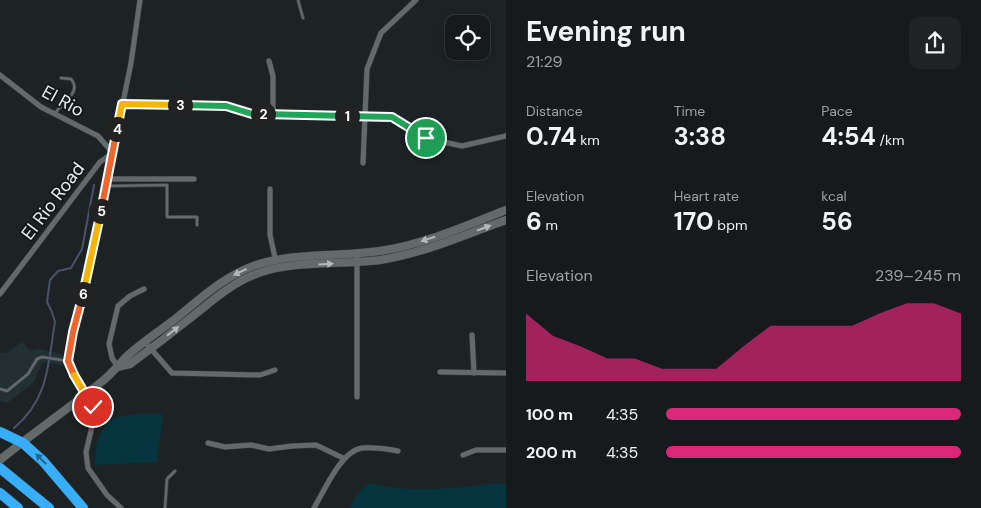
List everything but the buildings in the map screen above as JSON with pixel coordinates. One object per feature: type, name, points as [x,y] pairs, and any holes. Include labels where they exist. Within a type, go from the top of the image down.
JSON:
[{"type":"highway","points":[[0,432],[23,442],[43,461],[83,508]]},
{"type":"highway","points":[[0,468],[49,508]]},
{"type":"highway","points":[[2,495],[18,508]]},
{"type":"street","points":[[121,508],[107,496],[88,468],[86,452],[95,414],[68,361],[73,332],[88,274],[131,63],[140,0]]},
{"type":"street","points":[[363,163],[366,69],[381,33],[416,0]]},
{"type":"street","points":[[269,62],[273,76],[273,114]]},
{"type":"street","name":"El Rio","points":[[0,75],[42,107],[98,136],[112,152]]},
{"type":"street","points":[[122,104],[226,106],[252,114],[392,117],[426,138],[462,146],[506,136]]},
{"type":"street","name":"El Rio Road","points":[[0,294],[100,162],[112,152]]},
{"type":"street","points":[[107,178],[194,179]]},
{"type":"street","points":[[270,189],[270,234],[277,264]]},
{"type":"street","points":[[118,367],[130,364],[231,287],[277,264],[295,257],[357,254],[397,248],[434,237],[506,210]]},
{"type":"street","points":[[0,460],[86,394],[118,367],[126,357],[233,275],[255,266],[357,262],[393,258],[420,252],[506,220]]},
{"type":"street","points":[[357,254],[357,397]]},
{"type":"street","points":[[118,367],[112,358],[109,344],[118,306],[130,296],[144,289]]},
{"type":"street","points":[[472,335],[474,373]]},
{"type":"street","points":[[145,342],[172,373],[260,375],[275,370]]},
{"type":"street","points":[[440,372],[506,373]]},
{"type":"street","points":[[208,443],[225,447],[251,445],[269,449],[316,445],[343,458]]},
{"type":"street","points":[[314,508],[343,458],[360,448],[398,451]]},
{"type":"street","points":[[463,455],[476,450],[506,450]]},
{"type":"lane","points":[[298,0],[303,18]]},
{"type":"lane","points":[[55,114],[58,108],[71,97],[74,89],[71,79],[61,78]]},
{"type":"lane","points":[[106,186],[167,185],[167,217],[197,217],[197,225]]},
{"type":"lane","points":[[0,389],[7,391],[28,374],[37,359],[46,357],[68,361]]},
{"type":"lane","points":[[165,508],[167,479],[175,471]]},
{"type":"shaded area","points":[[22,342],[30,351],[38,349],[63,354],[64,366],[45,362],[42,364],[34,382],[7,403],[0,401],[0,353],[6,353]]},
{"type":"shaded area","points":[[134,414],[162,414],[157,462],[95,465],[95,452],[98,440],[110,419]]},
{"type":"shaded area","points":[[369,483],[389,487],[420,489],[506,484],[506,508],[350,508],[356,495]]},
{"type":"waterway","points":[[14,428],[26,417],[41,393],[48,366],[55,322],[47,302],[50,280],[58,271],[71,268],[82,249],[94,185]]},
{"type":"route","points":[[93,407],[68,361],[73,332],[88,274],[122,104],[226,106],[252,114],[392,117],[426,138]]}]
